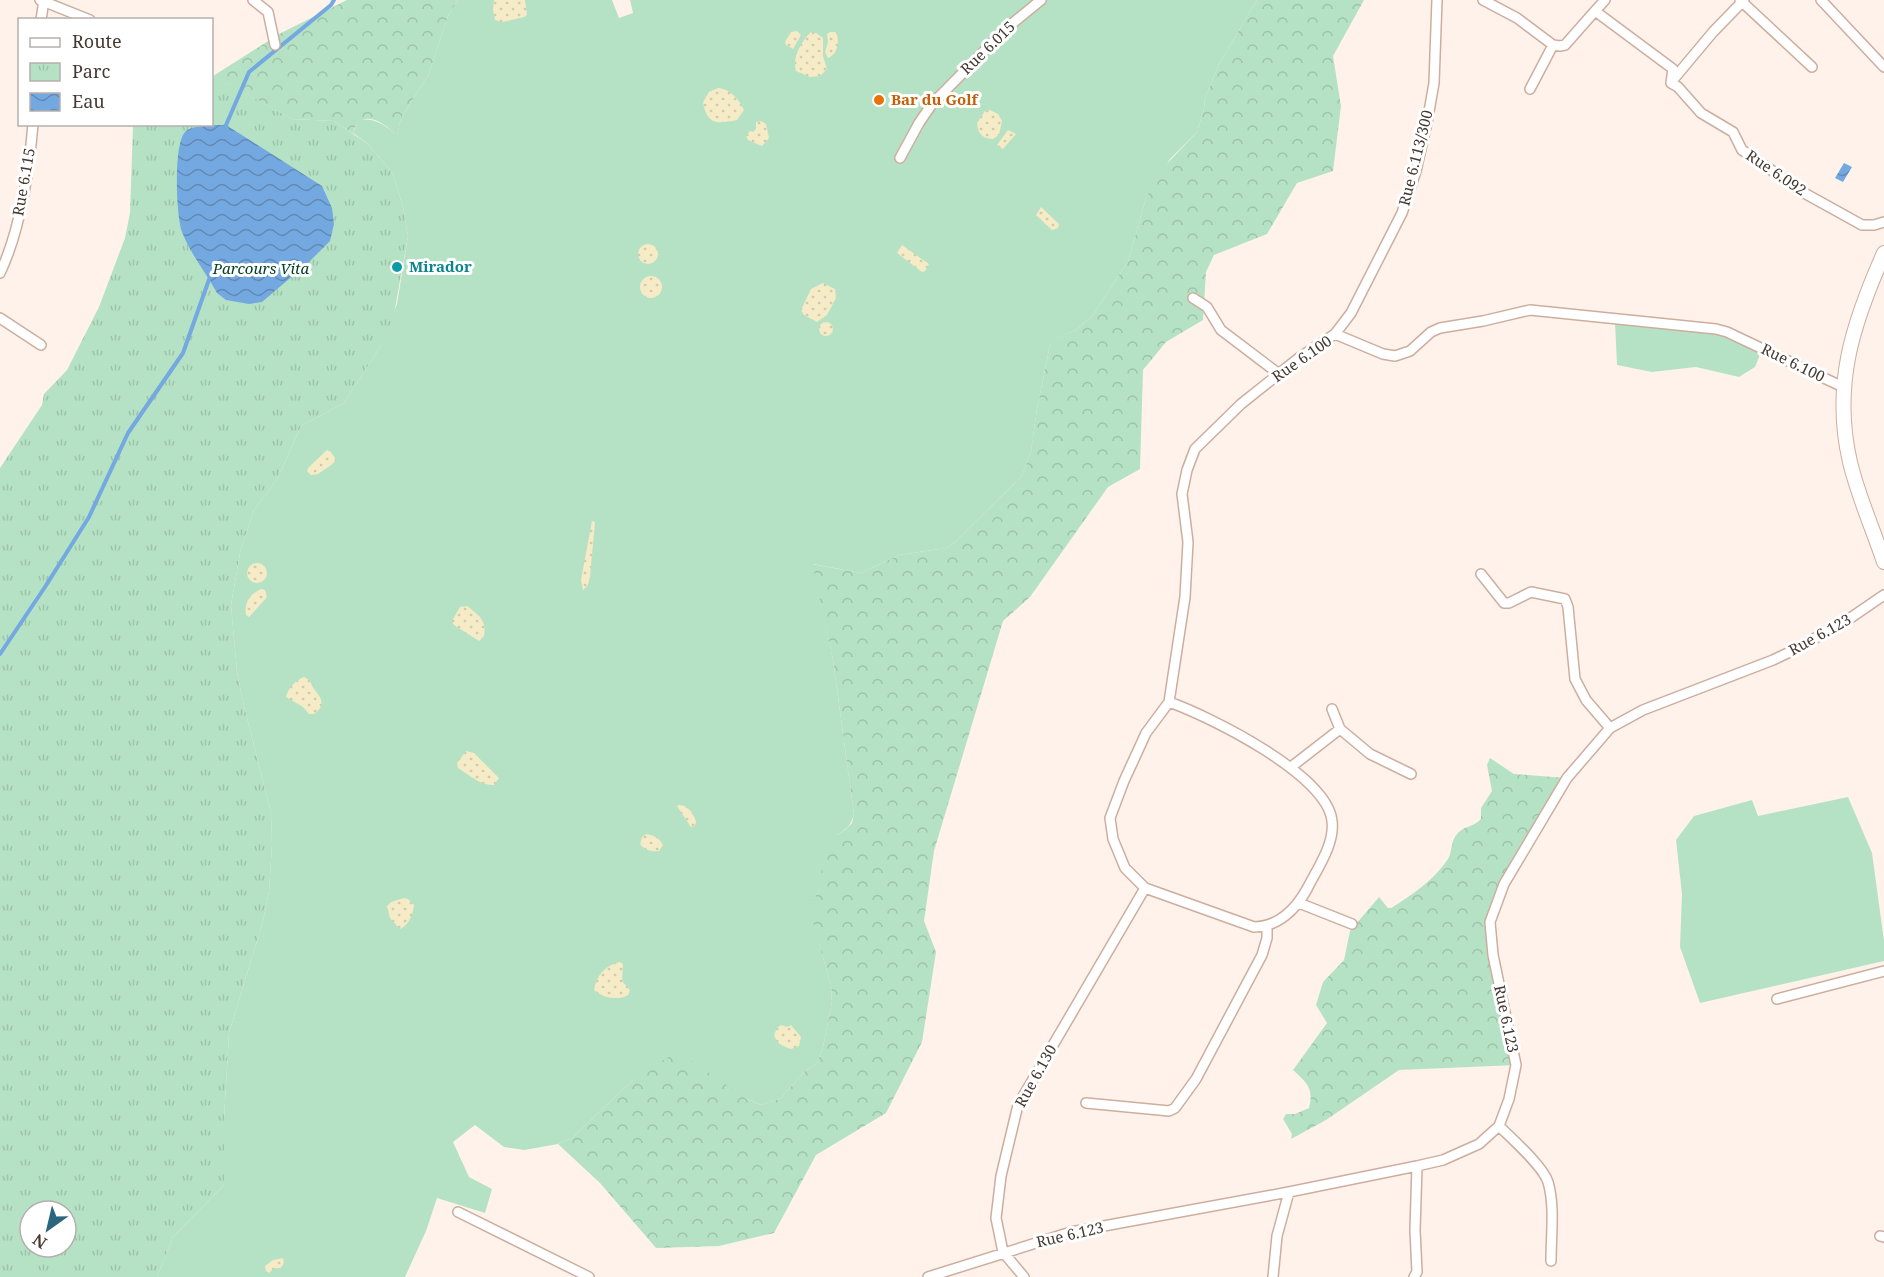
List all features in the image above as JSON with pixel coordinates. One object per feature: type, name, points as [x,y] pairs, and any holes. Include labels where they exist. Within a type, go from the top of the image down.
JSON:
[{"type":"street","points":[[41,18],[42,0],[85,18]]},
{"type":"street","points":[[253,0],[268,12],[275,45]]},
{"type":"street","name":"Rue 6.015","points":[[900,159],[932,104],[1008,27],[1041,0]]},
{"type":"street","name":"Rue 6.113/300","points":[[1335,334],[1351,313],[1402,213],[1416,171],[1434,83],[1437,0]]},
{"type":"street","points":[[1484,0],[1500,3],[1553,45],[1560,46],[1565,45],[1605,0]]},
{"type":"street","points":[[1821,0],[1884,67]]},
{"type":"street","points":[[1671,83],[1742,1],[1812,67]]},
{"type":"street","name":"Rue 6.092","points":[[1595,11],[1673,69],[1671,83],[1678,87],[1701,113],[1733,132],[1744,152],[1806,194],[1862,225],[1884,222]]},
{"type":"street","points":[[1530,88],[1553,45]]},
{"type":"street","name":"Rue 6.115","points":[[0,273],[9,254],[28,168],[33,126]]},
{"type":"street","points":[[1884,252],[1852,338],[1844,374],[1842,406],[1850,465],[1884,562]]},
{"type":"street","points":[[1193,298],[1207,307],[1221,330],[1279,374]]},
{"type":"street","name":"Rue 6.100","points":[[1169,702],[1185,597],[1188,542],[1182,494],[1186,470],[1195,449],[1241,404],[1335,334],[1383,354],[1395,356],[1410,351],[1431,332],[1440,328],[1483,321],[1530,309],[1716,329],[1844,387]]},
{"type":"street","points":[[0,318],[41,345]]},
{"type":"street","points":[[1481,574],[1504,603],[1509,603],[1531,592],[1565,599],[1568,607],[1575,679],[1587,700],[1610,728]]},
{"type":"street","name":"Rue 6.123","points":[[928,1277],[1071,1232],[1417,1166],[1463,1152],[1479,1144],[1499,1126],[1509,1099],[1516,1065],[1493,955],[1490,922],[1504,884],[1553,799],[1568,778],[1610,728],[1643,710],[1773,660],[1846,621],[1884,595]]},
{"type":"street","points":[[1169,702],[1198,713],[1291,767],[1306,779],[1324,799],[1332,820],[1330,841],[1299,903],[1278,921],[1267,927],[1254,927],[1145,888],[1125,868],[1113,840],[1110,818],[1146,733],[1169,702]]},
{"type":"street","points":[[1332,709],[1340,729],[1370,754],[1411,774]]},
{"type":"street","points":[[1291,767],[1340,729]]},
{"type":"street","name":"Rue 6.130","points":[[1024,1277],[1004,1252],[996,1218],[1001,1176],[1018,1104],[1145,888]]},
{"type":"street","points":[[1299,903],[1352,924]]},
{"type":"street","points":[[1086,1103],[1169,1111],[1175,1108],[1196,1079],[1262,955],[1267,938],[1267,927]]},
{"type":"street","points":[[1777,999],[1884,972]]},
{"type":"street","points":[[1499,1126],[1532,1160],[1547,1180],[1551,1200],[1551,1260]]},
{"type":"street","points":[[1414,1277],[1417,1272],[1415,1230],[1417,1166]]},
{"type":"street","points":[[1273,1277],[1277,1236],[1289,1192]]},
{"type":"street","points":[[458,1212],[589,1277]]},
{"type":"green space","points":[[347,0],[458,0],[448,16],[429,74],[401,118],[397,136],[379,122],[367,119],[357,125],[353,133],[355,135],[334,121],[292,119],[213,76],[281,33]]},
{"type":"green space","points":[[458,0],[612,0],[619,18],[633,13],[630,0],[1257,0],[1219,64],[1205,98],[1197,132],[1170,159],[1146,198],[1128,261],[1093,315],[1076,330],[1056,338],[1050,345],[1031,451],[1022,476],[954,543],[946,548],[899,555],[861,573],[813,564],[833,660],[854,814],[848,826],[837,835],[819,891],[813,900],[819,943],[831,985],[832,1002],[823,1047],[817,1063],[804,1072],[781,1098],[761,1105],[745,1098],[634,1079],[572,1138],[558,1144],[524,1150],[504,1147],[475,1125],[453,1142],[469,1177],[492,1189],[485,1213],[437,1198],[426,1231],[405,1277],[157,1277],[173,1237],[224,1185],[224,1119],[229,1033],[263,921],[269,891],[272,845],[271,813],[237,672],[231,605],[240,553],[254,510],[277,480],[301,426],[344,403],[380,347],[397,304],[408,236],[403,207],[393,174],[368,144],[353,133],[359,120],[365,119],[380,123],[397,135],[401,118],[429,74],[448,16]]},
{"type":"green space","points":[[1257,0],[1364,0],[1333,56],[1341,106],[1333,171],[1297,183],[1267,234],[1214,255],[1206,272],[1203,320],[1166,342],[1143,370],[1140,469],[1108,487],[1030,597],[1003,621],[934,851],[924,921],[936,952],[922,1042],[886,1113],[816,1155],[774,1233],[719,1246],[656,1248],[600,1183],[558,1144],[572,1138],[634,1079],[678,1051],[745,1098],[761,1105],[781,1098],[804,1072],[817,1063],[823,1047],[832,1002],[831,985],[813,923],[813,900],[819,891],[823,860],[828,847],[837,835],[852,823],[854,814],[833,660],[812,564],[861,573],[899,555],[946,548],[954,543],[1022,476],[1031,451],[1050,345],[1055,338],[1076,330],[1093,315],[1128,261],[1146,198],[1161,170],[1197,132],[1205,98],[1219,64]]},
{"type":"green space","name":"Parcours Vita","points":[[213,76],[292,119],[334,121],[368,144],[393,174],[403,207],[408,236],[393,320],[380,347],[344,403],[301,426],[277,480],[254,510],[240,553],[231,605],[237,672],[271,813],[272,845],[269,891],[263,921],[229,1033],[224,1119],[224,1185],[173,1237],[157,1277],[0,1277],[0,468],[42,405],[44,394],[67,370],[99,307],[125,238],[130,213],[133,126],[213,126]]},
{"type":"green space","points":[[1615,322],[1718,332],[1761,352],[1755,367],[1739,377],[1696,367],[1652,372],[1617,365]]},
{"type":"green space","points":[[1490,758],[1514,774],[1567,778],[1524,848],[1490,922],[1516,1065],[1399,1070],[1326,1120],[1291,1139],[1292,1134],[1283,1119],[1286,1114],[1295,1114],[1309,1108],[1311,1095],[1306,1082],[1293,1070],[1327,1023],[1316,1005],[1323,982],[1344,960],[1350,931],[1379,897],[1388,908],[1391,908],[1430,880],[1448,859],[1458,833],[1481,819],[1481,808],[1492,791],[1487,765]]},
{"type":"green space","points":[[1848,797],[1872,853],[1884,941],[1884,961],[1700,1003],[1680,947],[1682,894],[1676,840],[1694,816],[1752,800],[1758,816]]},
{"type":"sand","points":[[494,0],[525,0],[527,15],[502,22],[495,20]]},
{"type":"sand","points":[[797,31],[801,35],[793,49],[785,42],[791,32]]},
{"type":"sand","points":[[811,32],[823,38],[823,56],[827,69],[820,76],[810,77],[796,71],[795,60],[798,50]]},
{"type":"sand","points":[[836,32],[838,43],[834,53],[828,58],[825,52],[828,42],[827,34]]},
{"type":"sand","points":[[718,88],[730,92],[742,106],[744,110],[737,120],[719,122],[710,119],[707,115],[703,102],[709,92]]},
{"type":"sand","points":[[990,110],[998,114],[1002,121],[999,135],[993,139],[981,135],[977,123],[985,111]]},
{"type":"sand","points":[[761,121],[766,124],[769,138],[762,146],[748,140],[746,136],[750,131],[753,132],[756,129],[756,122]]},
{"type":"sand","points":[[1008,130],[1016,134],[1003,149],[997,145]]},
{"type":"sand","points":[[1041,207],[1059,224],[1058,228],[1052,230],[1036,215]]},
{"type":"sand","points":[[648,244],[655,247],[658,254],[655,261],[648,264],[641,261],[638,254],[641,247]]},
{"type":"sand","points":[[902,245],[929,264],[925,271],[922,272],[897,253]]},
{"type":"sand","points":[[651,276],[659,279],[662,287],[659,295],[651,298],[643,295],[640,287],[643,279]]},
{"type":"sand","points":[[823,283],[835,289],[836,298],[827,315],[817,322],[804,315],[801,310],[811,289]]},
{"type":"sand","points":[[826,322],[831,324],[833,329],[831,334],[826,336],[821,334],[819,329],[821,324]]},
{"type":"sand","points":[[327,450],[335,458],[334,463],[318,474],[311,475],[307,471],[308,468]]},
{"type":"sand","points":[[592,521],[595,522],[590,577],[588,585],[583,590],[581,580]]},
{"type":"sand","points":[[257,563],[264,566],[267,573],[264,580],[257,583],[250,580],[247,573],[250,566]]},
{"type":"sand","points":[[261,589],[265,590],[267,597],[249,617],[246,615],[247,602],[254,593]]},
{"type":"sand","points":[[467,606],[483,622],[484,636],[479,641],[454,625],[452,621],[460,607]]},
{"type":"sand","points":[[304,677],[322,702],[314,714],[309,714],[303,707],[286,697],[293,685]]},
{"type":"sand","points":[[466,751],[474,753],[499,778],[494,785],[480,782],[458,768],[457,763]]},
{"type":"sand","points":[[677,806],[688,808],[692,813],[696,822],[695,826],[691,827]]},
{"type":"sand","points":[[646,834],[656,837],[662,843],[659,851],[648,850],[640,844],[642,837]]},
{"type":"sand","points":[[404,898],[414,905],[410,918],[400,929],[390,918],[387,906],[391,902]]},
{"type":"sand","points":[[620,962],[623,964],[622,981],[630,990],[628,995],[610,998],[594,990],[602,972]]},
{"type":"sand","points":[[781,1025],[787,1027],[791,1025],[801,1037],[799,1046],[791,1049],[778,1043],[774,1035]]},
{"type":"sand","points":[[283,1258],[281,1268],[274,1268],[269,1273],[266,1271],[265,1266],[273,1260]]},
{"type":"water","points":[[226,125],[322,186],[332,208],[334,224],[330,241],[262,302],[249,304],[226,300],[217,293],[182,232],[178,211],[179,149],[186,131],[197,127]]},
{"type":"water","points":[[1844,163],[1852,167],[1843,182],[1835,178]]},
{"type":"waterway","points":[[227,129],[226,125],[249,72],[331,5],[334,0]]},
{"type":"waterway","points":[[0,654],[89,517],[128,433],[183,353],[211,274]]},
{"type":"place","name":"Bar du Golf","points":[[879,100]]},
{"type":"place","name":"Mirador","points":[[397,267]]}]
